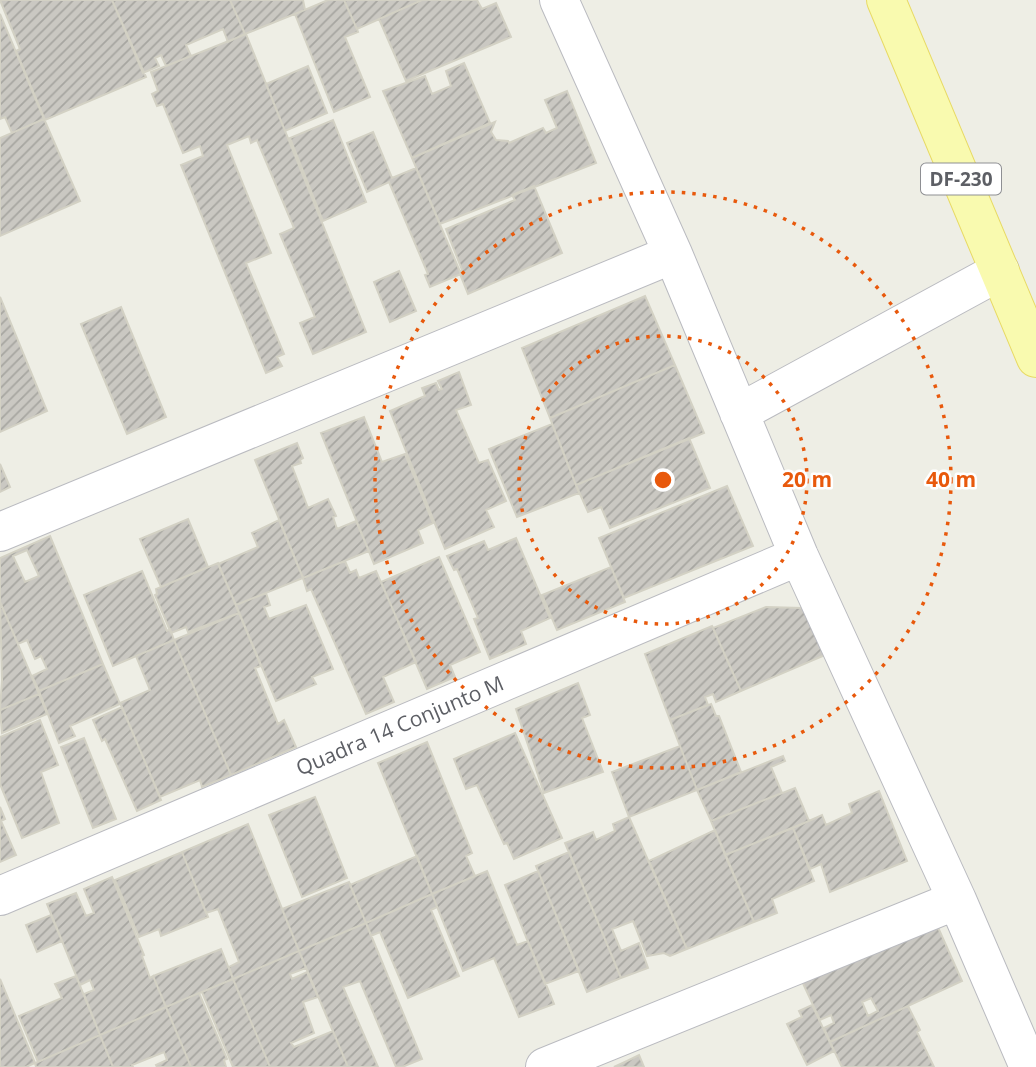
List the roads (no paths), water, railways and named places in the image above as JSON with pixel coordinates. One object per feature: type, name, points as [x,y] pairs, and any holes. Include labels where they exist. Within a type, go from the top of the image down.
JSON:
[{"type":"main road","name":"DF-230","points":[[886,0],[1036,358]]},
{"type":"street","points":[[559,0],[673,254],[799,556],[957,900],[1030,1067]]},
{"type":"street","points":[[0,532],[673,254]]},
{"type":"street","points":[[739,413],[999,271]]},
{"type":"street","name":"Quadra 14 Conjunto M","points":[[0,896],[799,556]]},
{"type":"street","points":[[545,1067],[957,900]]}]
